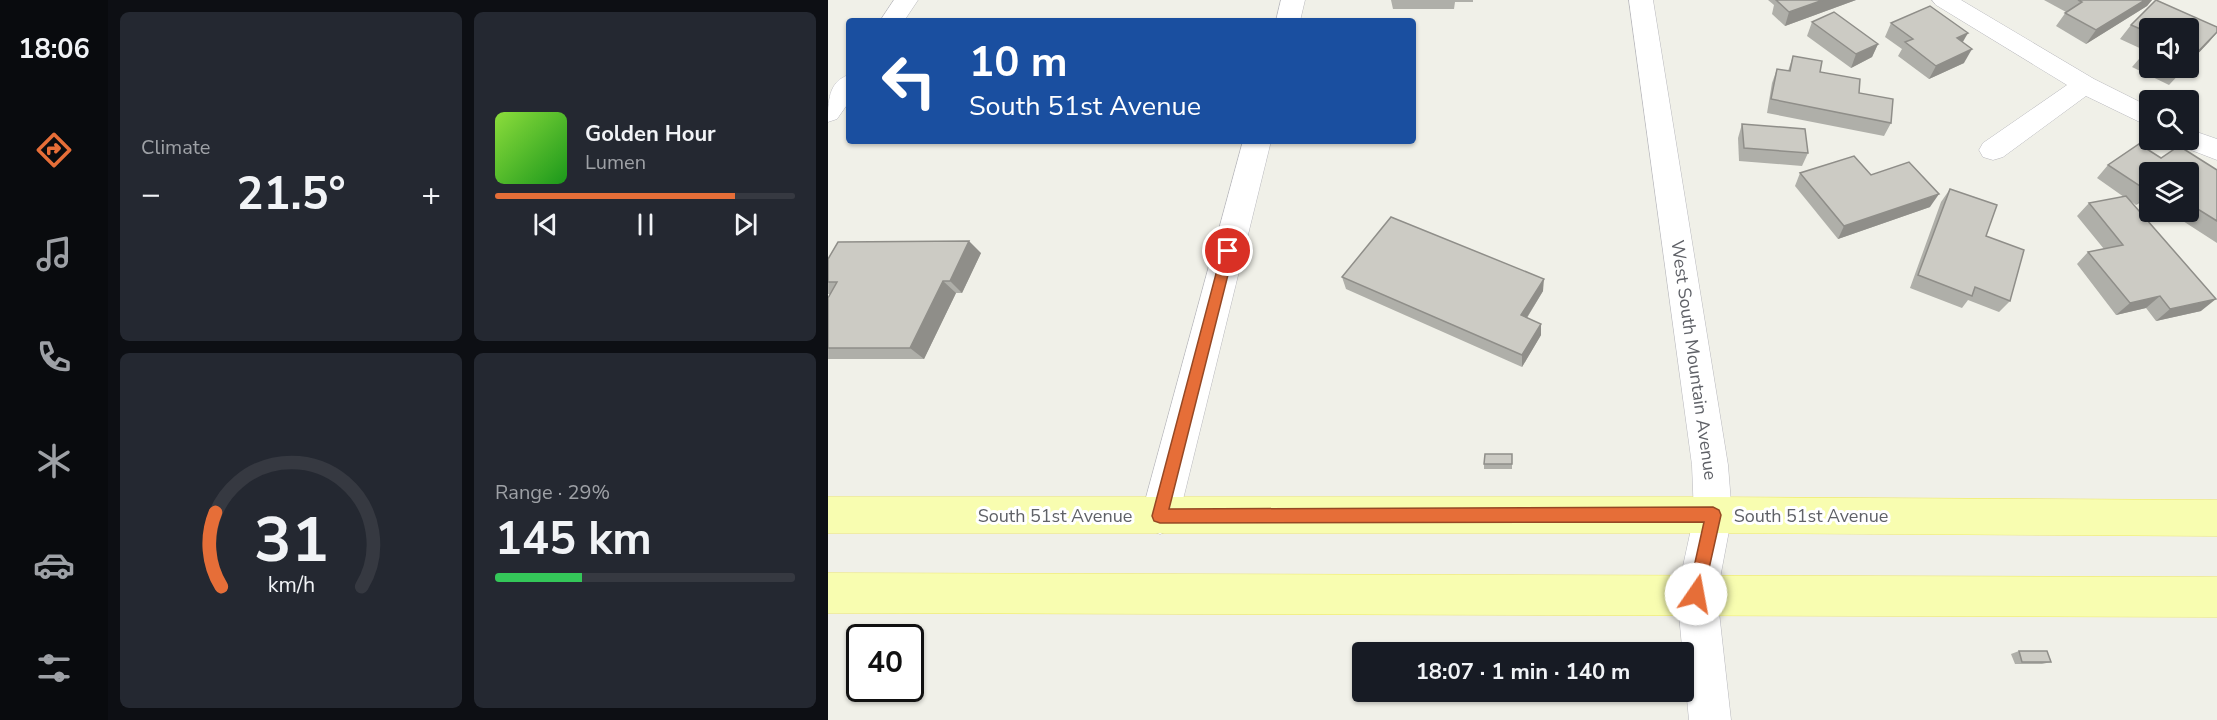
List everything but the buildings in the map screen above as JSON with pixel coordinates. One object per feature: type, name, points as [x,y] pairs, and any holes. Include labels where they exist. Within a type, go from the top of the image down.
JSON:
[{"type":"main road","name":"South 51st Avenue","points":[[828,515],[1713,515],[2217,518]]},
{"type":"main road","points":[[828,593],[2217,597]]},
{"type":"street","points":[[894,18],[906,0]]},
{"type":"street","points":[[1289,18],[1293,0]]},
{"type":"street","name":"West South Mountain Avenue","points":[[1641,0],[1708,447],[1713,515],[1696,594],[1710,720]]},
{"type":"street","points":[[1944,0],[2085,85],[2139,112]]},
{"type":"street","points":[[1993,150],[2085,85]]},
{"type":"street","points":[[828,114],[846,87]]},
{"type":"street","points":[[2199,143],[2217,150]]},
{"type":"street","points":[[1160,516],[1256,144]]},
{"type":"route","points":[[1228,251],[1160,516],[1713,515],[1696,594]]}]
